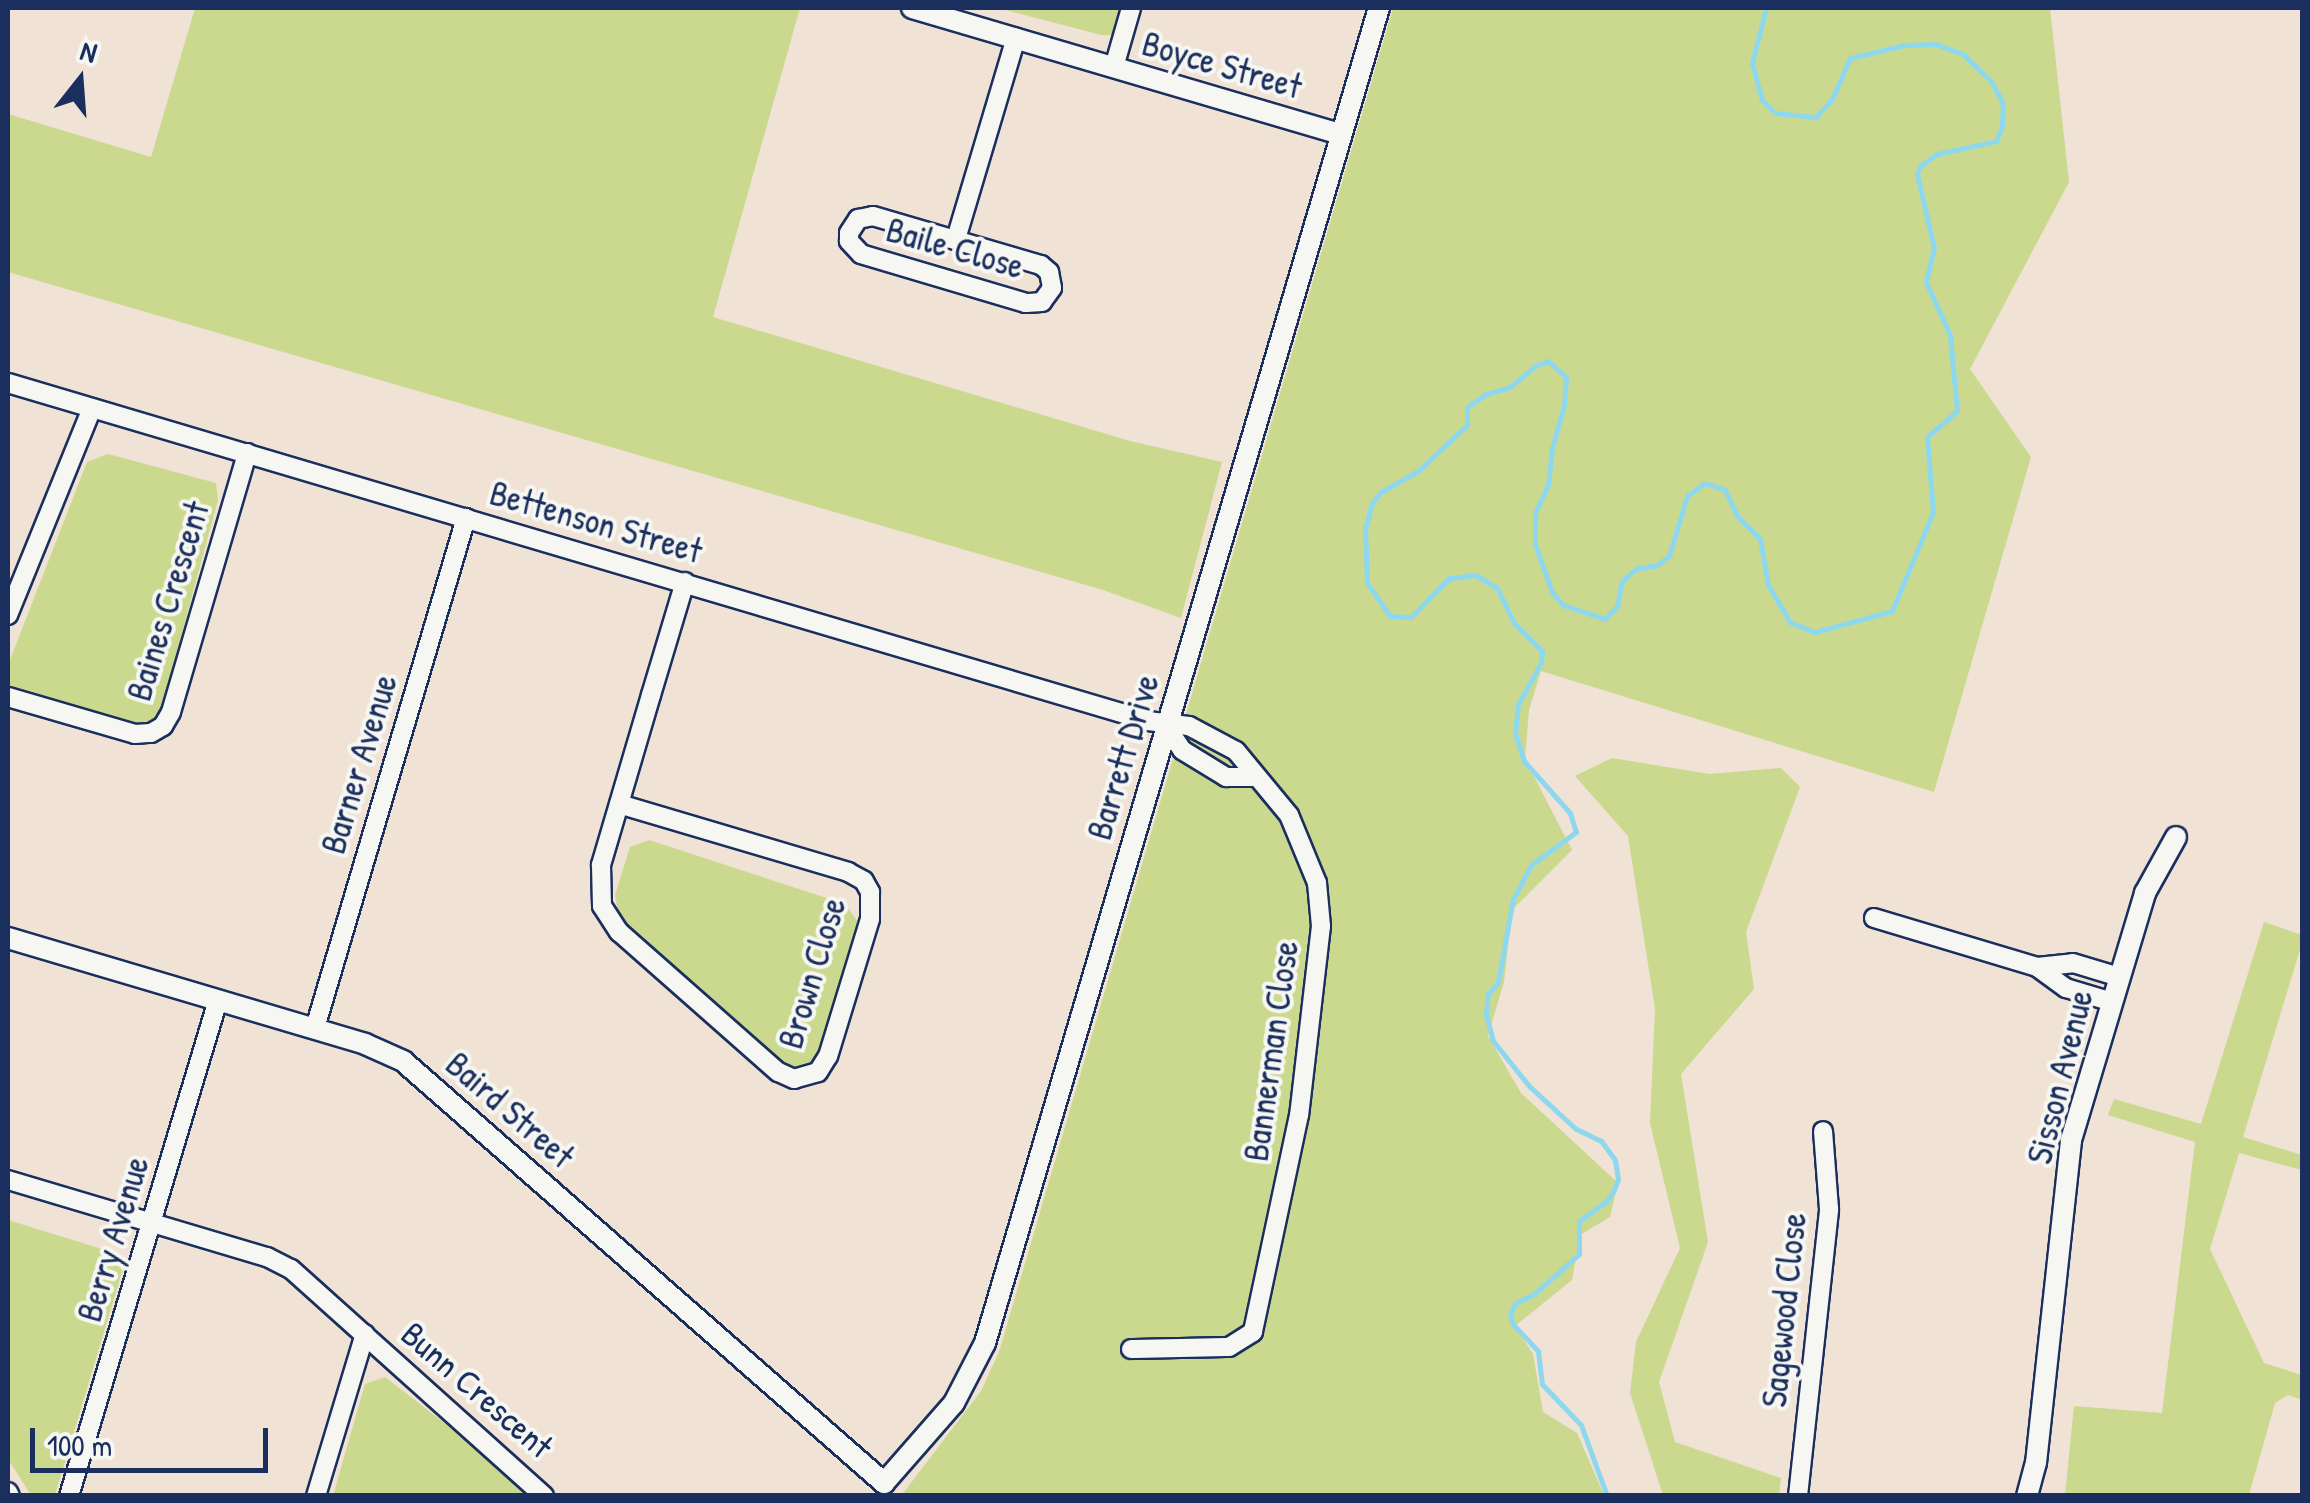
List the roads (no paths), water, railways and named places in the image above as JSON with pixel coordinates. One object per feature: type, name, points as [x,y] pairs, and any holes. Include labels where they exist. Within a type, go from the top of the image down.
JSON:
[{"type":"street","name":"Boyce Street","points":[[912,8],[1340,134]]},
{"type":"street","points":[[1114,67],[1132,8]]},
{"type":"street","name":"Barrett Drive","points":[[878,1489],[954,1403],[984,1344],[1379,8]]},
{"type":"street","name":"Baile Close","points":[[956,239],[1016,38]]},
{"type":"street","name":"Baile Close","points":[[872,216],[956,239],[1041,265],[1049,272],[1052,288],[1042,302],[1026,303],[861,254],[849,242],[853,224],[872,216]]},
{"type":"street","name":"Bettenson Street","points":[[8,383],[1166,726]]},
{"type":"street","points":[[8,615],[92,408]]},
{"type":"street","name":"Baines Crescent","points":[[8,697],[134,734],[151,734],[163,726],[247,453]]},
{"type":"street","name":"Barner Avenue","points":[[315,1028],[466,518]]},
{"type":"street","name":"Brown Close","points":[[619,804],[848,872],[864,881],[870,892],[870,919],[828,1056],[818,1072],[794,1078],[778,1072],[611,924],[602,906],[598,880],[619,804],[685,582]]},
{"type":"street","points":[[1166,726],[1188,726],[1236,751],[1253,777]]},
{"type":"street","points":[[1166,726],[1182,750],[1226,778],[1253,777]]},
{"type":"street","name":"Bannerman Close","points":[[1131,1349],[1238,1345],[1253,1332],[1260,1311],[1299,1115],[1321,926],[1317,883],[1303,840],[1289,815],[1253,777]]},
{"type":"street","name":"Sisson Avenue","points":[[2027,1496],[2036,1464],[2071,1140],[2145,893],[2176,837]]},
{"type":"street","points":[[1874,918],[2037,967],[2066,988],[2112,1002]]},
{"type":"street","name":"Baird Street","points":[[8,938],[380,1049],[416,1071],[878,1489]]},
{"type":"street","points":[[2037,967],[2073,963],[2119,976]]},
{"type":"street","name":"Berry Avenue","points":[[69,1496],[218,1000]]},
{"type":"street","name":"Sagewood Close","points":[[1798,1496],[1829,1208],[1823,1131]]},
{"type":"street","name":"Bunn Crescent","points":[[8,1180],[282,1263],[544,1496]]},
{"type":"street","name":"Bunn Crescent","points":[[316,1496],[365,1334]]},
{"type":"street","name":"Sisson Avenue","points":[[2036,1464],[2038,1496]]},
{"type":"waterway","points":[[1607,1496],[1581,1425],[1542,1384],[1538,1351],[1513,1324],[1510,1315],[1515,1303],[1534,1294],[1579,1254],[1579,1221],[1607,1201],[1614,1190],[1618,1179],[1615,1160],[1601,1141],[1576,1129],[1530,1087],[1493,1041],[1486,1015],[1488,994],[1498,982],[1513,899],[1531,865],[1576,832],[1570,813],[1524,761],[1515,733],[1518,704],[1541,663],[1542,651],[1514,623],[1497,588],[1475,575],[1449,578],[1411,617],[1390,616],[1367,583],[1365,529],[1372,503],[1381,492],[1418,471],[1467,425],[1467,407],[1486,394],[1510,387],[1535,366],[1548,361],[1566,377],[1548,485],[1535,513],[1535,544],[1552,592],[1563,605],[1605,619],[1617,606],[1622,581],[1636,569],[1657,565],[1669,556],[1687,496],[1705,483],[1725,490],[1737,516],[1760,539],[1768,585],[1790,622],[1815,632],[1892,611],[1933,512],[1927,437],[1957,411],[1950,335],[1926,282],[1934,248],[1917,174],[1920,166],[1937,154],[1996,141],[2002,126],[2003,103],[1991,81],[1963,54],[1936,44],[1905,45],[1850,58],[1832,99],[1816,117],[1775,113],[1762,100],[1752,63],[1766,8]]}]
